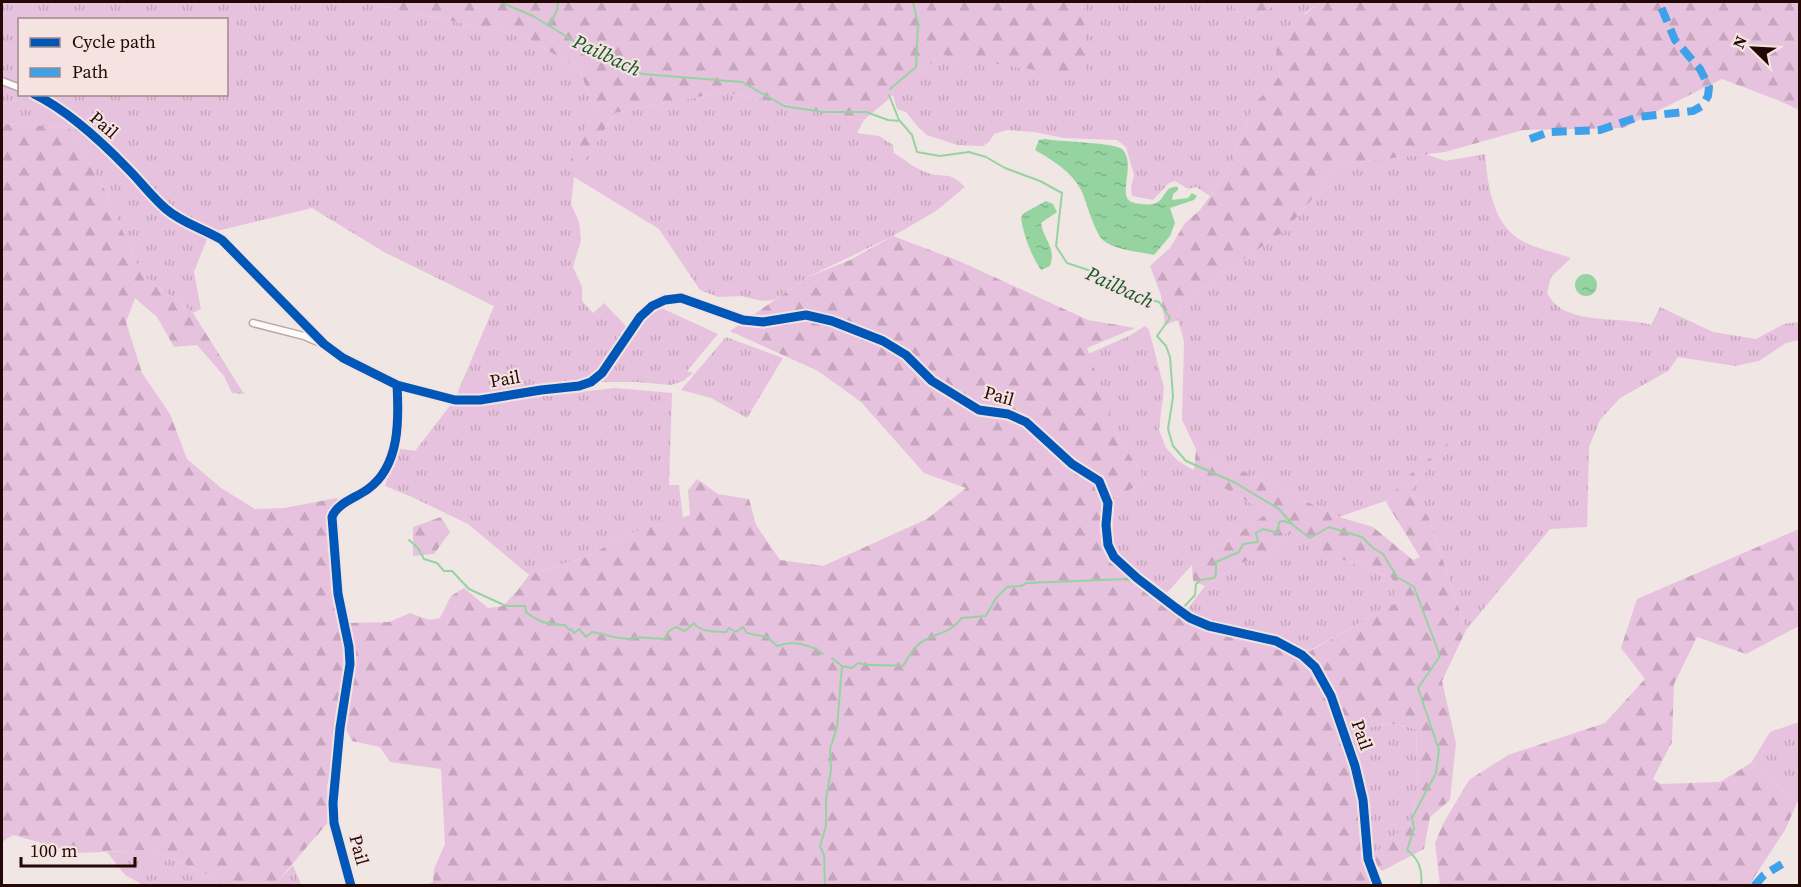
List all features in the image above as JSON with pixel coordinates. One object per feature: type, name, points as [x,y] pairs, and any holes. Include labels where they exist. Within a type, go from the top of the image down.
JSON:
[{"type":"street","points":[[2,81],[18,87]]},
{"type":"street","name":"Pail","points":[[37,96],[61,111],[97,140],[129,169],[166,209],[178,218],[222,240],[324,344]]},
{"type":"street","name":"Pail","points":[[253,323],[304,336],[324,344],[362,368],[397,385],[454,400],[480,400],[579,386],[591,382],[602,373],[640,317],[652,306],[665,300],[681,298],[743,320],[763,322],[806,315],[832,321],[883,341],[906,355],[933,381],[979,410],[1008,414],[1026,422],[1072,464],[1099,481],[1108,503],[1106,525],[1108,545],[1114,557],[1176,608],[1190,618],[1209,626],[1276,641],[1302,655],[1315,667],[1331,696],[1355,766],[1363,800],[1368,859],[1378,885]]},
{"type":"street","name":"Pail","points":[[351,885],[334,823],[333,803],[340,728],[350,664],[349,646],[338,594],[332,518],[338,508],[369,489],[385,471],[395,442],[398,421],[397,385]]},
{"type":"green space","points":[[2,2],[365,2],[525,37],[579,69],[595,110],[568,167],[574,176],[615,113],[724,92],[864,120],[857,133],[879,136],[893,145],[894,153],[916,167],[931,174],[952,177],[965,187],[936,211],[893,236],[808,277],[774,300],[762,301],[741,296],[718,297],[700,290],[659,229],[574,177],[571,204],[579,222],[581,240],[573,267],[582,287],[582,301],[593,313],[604,303],[625,325],[626,330],[600,367],[588,379],[482,396],[457,394],[494,306],[384,252],[312,208],[213,232],[167,207],[127,164],[39,96],[228,96],[228,18],[18,18],[18,86],[2,79]]},
{"type":"green space","points":[[365,2],[1084,2],[1086,78],[941,55],[864,120],[724,92],[615,113],[574,177],[567,168],[595,110],[579,69],[525,37]]},
{"type":"green space","points":[[1084,2],[1229,2],[1244,18],[1255,17],[1280,2],[1316,2],[1317,5],[1306,12],[1276,58],[1280,75],[1268,91],[1255,102],[1226,175],[1210,196],[1196,187],[1188,189],[1175,181],[1169,183],[1153,200],[1132,196],[1131,187],[1134,175],[1126,147],[1117,140],[1064,138],[1007,130],[994,134],[983,146],[957,145],[927,135],[906,112],[897,109],[893,95],[941,55],[1085,77]]},
{"type":"green space","points":[[1229,2],[1280,2],[1255,17],[1244,18]]},
{"type":"green space","points":[[1316,2],[1799,2],[1799,110],[1722,79],[1623,128],[1523,130],[1445,152],[1341,164],[1287,229],[1180,304],[1178,320],[1165,325],[1161,295],[1150,266],[1170,248],[1185,223],[1199,211],[1226,175],[1255,102],[1268,91],[1280,75],[1276,58],[1277,36],[1317,5]]},
{"type":"green space","points":[[2,84],[18,90],[18,96],[37,98],[55,108],[94,140],[161,207],[209,234],[194,272],[201,309],[193,313],[141,274],[107,194],[69,127],[2,124]]},
{"type":"green space","points":[[2,124],[69,127],[107,194],[141,274],[193,313],[244,394],[232,393],[224,376],[197,345],[174,347],[157,317],[135,298],[126,322],[142,373],[170,414],[187,459],[221,488],[255,509],[284,508],[337,498],[339,502],[327,513],[334,584],[346,649],[347,671],[338,716],[333,763],[327,786],[330,820],[276,883],[225,882],[152,850],[78,853],[13,835],[2,842]]},
{"type":"green space","points":[[1426,154],[1445,161],[1485,154],[1490,192],[1506,227],[1526,243],[1571,258],[1551,277],[1547,293],[1555,304],[1566,311],[1593,318],[1651,325],[1660,307],[1713,332],[1756,339],[1784,324],[1799,322],[1800,340],[1786,343],[1759,361],[1735,366],[1678,357],[1668,371],[1620,398],[1600,420],[1589,447],[1587,527],[1550,529],[1466,630],[1429,518],[1410,491],[1419,477],[1466,437],[1406,478],[1388,500],[1339,517],[1196,449],[1182,420],[1184,341],[1178,320],[1180,304],[1287,229],[1341,164]]},
{"type":"green space","points":[[893,236],[959,261],[1088,320],[1135,328],[1087,348],[1119,439],[1146,480],[1108,503],[1106,525],[1114,557],[1190,618],[1276,641],[1315,667],[1331,696],[1363,800],[1366,846],[1378,885],[425,885],[433,882],[434,869],[445,844],[441,769],[390,762],[380,747],[352,741],[342,721],[353,671],[347,623],[389,622],[410,613],[429,620],[440,618],[451,596],[464,588],[488,608],[503,606],[529,575],[588,556],[631,533],[690,515],[688,490],[697,479],[718,494],[749,499],[756,525],[780,560],[823,566],[927,519],[966,488],[924,473],[861,402],[818,371],[730,331],[808,277],[850,260]]},
{"type":"green space","points":[[657,306],[718,334],[687,371],[693,373],[683,381],[671,385],[599,382],[640,322]]},
{"type":"green space","points":[[1145,326],[1149,330],[1164,388],[1159,430],[1166,448],[1178,461],[1268,513],[1192,565],[1164,596],[1129,568],[1114,550],[1110,540],[1108,530],[1110,502],[1146,480],[1119,439],[1088,354],[1129,336]]},
{"type":"green space","points":[[726,337],[783,358],[747,418],[711,398],[681,390]]},
{"type":"green space","points":[[615,388],[672,393],[669,485],[679,485],[683,518],[631,533],[588,556],[529,575],[468,524],[385,486],[395,448],[415,451],[452,403],[483,403]]},
{"type":"green space","points":[[1466,428],[1466,437],[1419,477],[1410,491],[1429,518],[1466,630],[1442,681],[1456,743],[1450,800],[1430,817],[1424,849],[1382,871],[1370,858],[1411,821],[1418,793],[1416,729],[1389,723],[1347,732],[1333,686],[1308,652],[1396,603],[1392,578],[1336,557],[1318,554],[1290,528],[1269,553],[1239,564],[1205,586],[1193,581],[1192,565],[1268,513],[1194,471],[1196,449],[1339,517],[1373,527],[1413,560],[1420,557],[1386,502],[1406,478]]},
{"type":"green space","points":[[441,517],[450,532],[434,554],[413,556],[413,527]]},
{"type":"green space","points":[[1290,528],[1318,553],[1336,557],[1392,578],[1397,603],[1303,654],[1267,637],[1211,623],[1186,611],[1205,586],[1239,564],[1269,553]]},
{"type":"green space","points":[[1799,529],[1799,626],[1746,654],[1697,637],[1674,684],[1672,742],[1653,779],[1660,784],[1720,782],[1751,763],[1797,803],[1785,830],[1749,885],[1440,885],[1435,843],[1443,824],[1469,780],[1508,755],[1605,723],[1645,679],[1621,648],[1637,599]]},
{"type":"green space","points":[[1799,722],[1800,800],[1797,803],[1751,763],[1770,732]]},
{"type":"green space","points":[[1389,723],[1416,729],[1418,793],[1411,821],[1370,858],[1361,772],[1347,732]]},
{"type":"green space","points":[[152,850],[225,882],[276,883],[293,865],[301,885],[143,885],[125,875],[107,852]]},
{"type":"water","points":[[1039,140],[1110,145],[1123,150],[1128,165],[1126,196],[1129,201],[1156,203],[1169,189],[1174,187],[1178,187],[1178,190],[1173,194],[1172,200],[1188,198],[1192,193],[1197,196],[1194,200],[1170,208],[1175,223],[1170,236],[1154,255],[1115,247],[1100,237],[1077,184],[1055,162],[1035,150]]},
{"type":"water","points":[[1046,201],[1053,204],[1057,212],[1041,223],[1051,249],[1052,260],[1050,266],[1041,270],[1028,244],[1021,217]]},
{"type":"water","points":[[1586,274],[1594,277],[1597,285],[1594,293],[1586,296],[1578,293],[1575,285],[1578,277]]},
{"type":"waterway","name":"Pailbach","points":[[500,2],[533,16],[582,46],[642,74],[742,82],[784,106],[823,112],[866,112],[888,120],[900,121],[912,135],[917,152],[940,156],[969,152],[986,157],[1005,168],[1040,181],[1062,193],[1056,246],[1067,263],[1097,273],[1137,296],[1159,302],[1170,318],[1157,336],[1166,346],[1170,357],[1173,397],[1168,429],[1173,446],[1186,461],[1234,482],[1279,509],[1293,525],[1310,538],[1329,527],[1362,537],[1383,554],[1397,577],[1414,587],[1440,656],[1418,688],[1439,750],[1436,773],[1412,818],[1414,829],[1407,850],[1415,857],[1419,865],[1421,886]]},
{"type":"waterway","points":[[549,26],[557,10],[558,2]]},
{"type":"waterway","points":[[890,89],[916,67],[918,24],[913,2]]},
{"type":"waterway","points":[[889,95],[899,120]]},
{"type":"waterway","points":[[1183,608],[1195,595],[1196,584],[1201,580],[1214,578],[1216,562],[1239,552],[1243,544],[1258,542],[1256,533],[1263,529],[1278,533],[1279,522],[1292,524]]},
{"type":"waterway","points":[[409,540],[418,548],[424,559],[437,563],[444,571],[452,571],[469,589],[506,606],[525,606],[526,612],[535,619],[565,625],[574,633],[579,629],[586,637],[592,632],[623,639],[634,637],[665,639],[669,631],[676,627],[685,631],[694,623],[704,630],[713,631],[726,632],[729,628],[736,632],[743,627],[747,633],[767,637],[777,646],[789,643],[801,644],[823,654]]},
{"type":"waterway","points":[[832,658],[842,666],[852,668],[858,663],[903,666],[921,642],[948,630],[962,618],[986,616],[996,598],[1007,587],[1027,583],[1126,579],[1136,582],[1174,614],[1178,613]]},
{"type":"waterway","points":[[825,886],[824,855],[820,846],[826,826],[826,799],[831,770],[830,749],[837,727],[842,666]]},
{"type":"marked path","points":[[1530,139],[1549,132],[1600,130],[1638,117],[1693,111],[1702,106],[1708,96],[1709,87],[1700,69],[1675,40],[1659,2]]},
{"type":"marked path","points":[[1754,886],[1764,875],[1782,864]]},
{"type":"cycle path","points":[[38,96],[60,109],[96,137],[172,214],[222,240],[324,344],[343,358],[397,385],[455,400],[480,400],[579,386],[591,382],[602,373],[640,317],[652,306],[665,300],[681,298],[743,320],[763,322],[806,315],[832,321],[883,341],[906,355],[932,381],[979,410],[1008,414],[1026,422],[1072,464],[1099,481],[1108,503],[1106,525],[1108,545],[1114,557],[1137,578],[1190,618],[1209,626],[1276,641],[1302,655],[1315,667],[1331,696],[1355,766],[1363,800],[1368,859],[1378,886]]},
{"type":"cycle path","points":[[351,886],[334,823],[333,803],[340,728],[350,664],[349,647],[338,594],[332,517],[342,504],[368,489],[379,479],[386,468],[392,455],[397,427],[397,385]]}]
